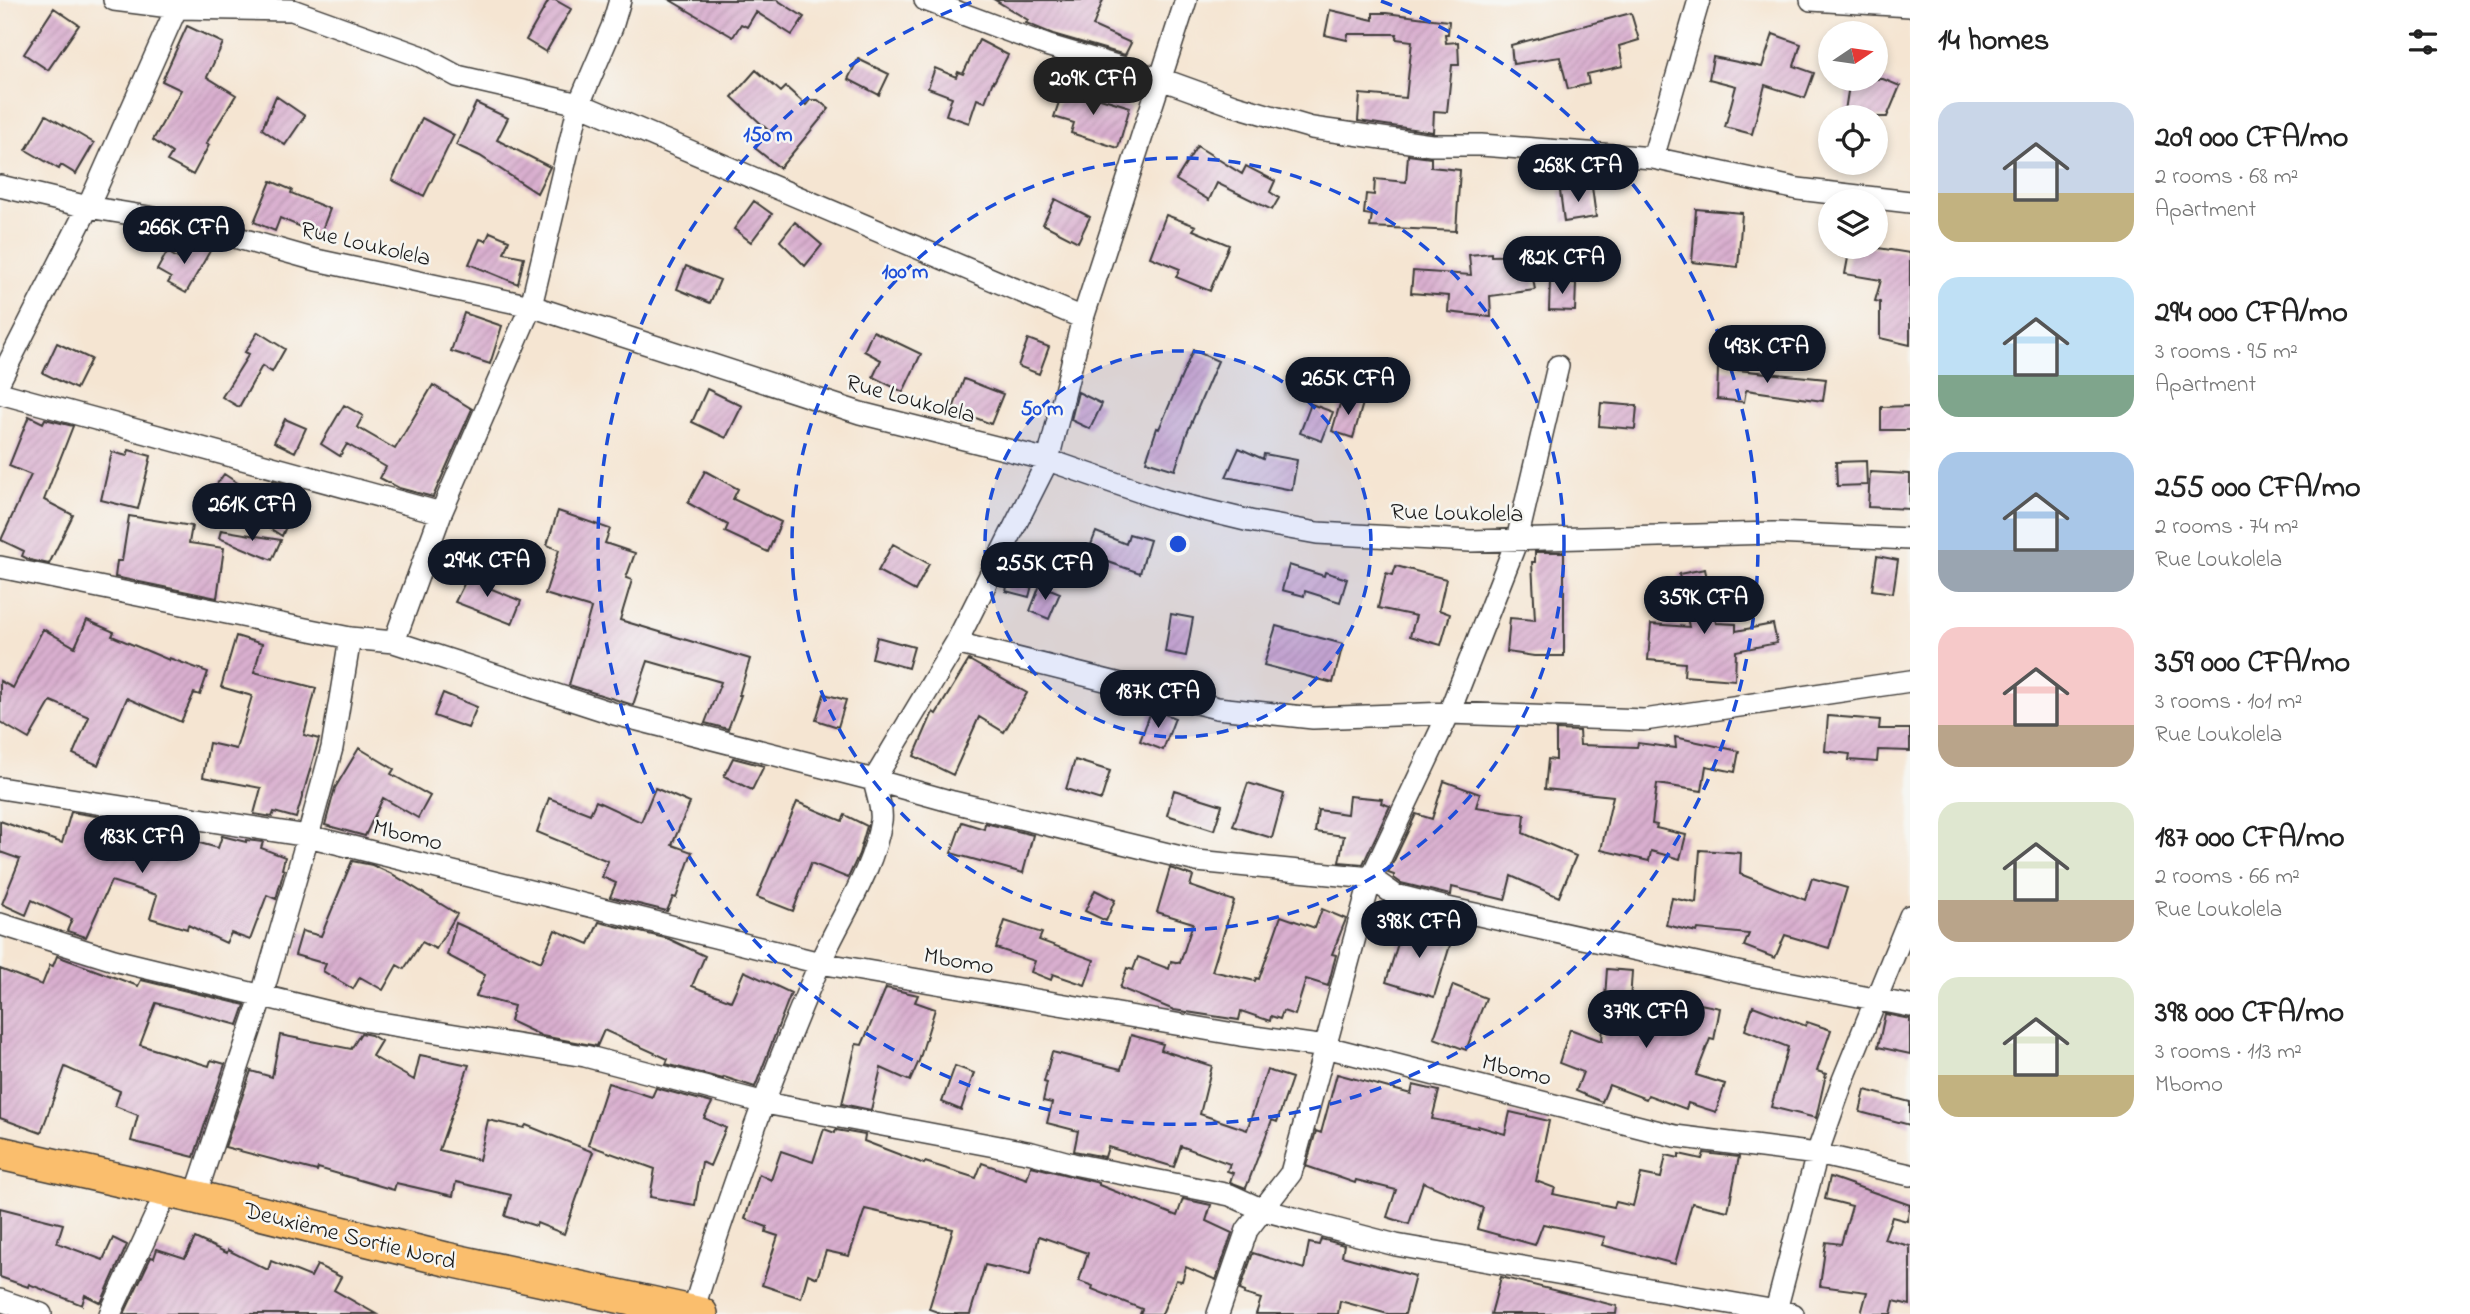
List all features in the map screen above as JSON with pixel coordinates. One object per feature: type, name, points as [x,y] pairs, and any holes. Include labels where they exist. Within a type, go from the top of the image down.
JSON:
[{"type":"main road","name":"Deuxième Sortie Nord","points":[[0,1153],[446,1259],[696,1313]]},
{"type":"street","points":[[114,0],[292,10],[419,56],[457,76],[579,104],[1083,318]]},
{"type":"street","points":[[394,642],[441,513],[531,306],[579,104],[620,0]]},
{"type":"street","points":[[925,0],[1049,46],[1312,128],[1431,145],[1481,145],[1653,158],[1798,189],[1910,202]]},
{"type":"street","points":[[696,1313],[720,1223],[765,1102],[820,962],[868,864],[882,819],[874,780],[956,643],[1048,460],[1083,318],[1186,0]]},
{"type":"street","points":[[1653,158],[1699,0]]},
{"type":"street","points":[[1811,0],[1910,6]]},
{"type":"street","points":[[0,380],[88,207],[179,4]]},
{"type":"street","name":"Rue Loukolela","points":[[0,186],[88,207],[185,223],[316,260],[531,306],[860,413],[1048,460],[1167,501],[1250,521],[1317,533],[1471,541],[1774,533],[1910,539]]},
{"type":"street","points":[[1218,1314],[1247,1230],[1292,1173],[1371,878],[1449,713],[1517,540],[1558,366]]},
{"type":"street","points":[[0,393],[441,513]]},
{"type":"street","points":[[0,567],[350,638],[394,642],[615,713],[953,802],[1197,861],[1371,878],[1395,894],[1443,907],[1746,974],[1910,1006]]},
{"type":"street","points":[[110,1314],[181,1194],[262,995],[332,748],[350,638]]},
{"type":"street","points":[[956,643],[1217,708],[1314,718],[1449,713],[1644,720],[1910,681]]},
{"type":"street","name":"Mbomo","points":[[0,789],[308,836],[820,962],[1240,1035],[1326,1047],[1675,1136],[1817,1154],[1910,1175]]},
{"type":"street","points":[[0,924],[114,960],[362,1020],[585,1056],[765,1102],[1032,1153],[1085,1167],[1230,1195],[1263,1210],[1396,1245],[1781,1313],[1817,1154],[1875,999],[1910,916]]},
{"type":"street","points":[[0,1300],[41,1314]]},
{"type":"building","points":[[549,0],[555,0],[571,9],[546,52],[526,40]]},
{"type":"building","points":[[670,0],[777,0],[804,17],[792,35],[756,12],[747,27],[741,24],[733,37]]},
{"type":"building","points":[[995,0],[1103,0],[1093,26],[1131,43],[1125,55],[1053,34],[1026,23],[1028,20]]},
{"type":"building","points":[[54,8],[79,25],[48,70],[24,54]]},
{"type":"building","points":[[1330,10],[1373,20],[1373,13],[1386,13],[1449,21],[1448,34],[1445,34],[1446,43],[1458,42],[1459,65],[1452,65],[1447,112],[1434,111],[1433,132],[1358,121],[1360,94],[1406,98],[1412,41],[1396,39],[1397,34],[1348,34],[1347,40],[1325,35]]},
{"type":"building","points":[[1631,13],[1639,40],[1619,46],[1623,66],[1587,74],[1589,84],[1568,89],[1560,57],[1513,64],[1511,45]]},
{"type":"building","points":[[187,26],[223,43],[207,77],[236,95],[206,144],[209,145],[193,175],[167,161],[172,153],[153,140],[181,90],[162,81]]},
{"type":"building","points":[[1773,34],[1801,44],[1794,66],[1814,73],[1805,98],[1765,85],[1752,134],[1725,127],[1736,86],[1709,79],[1713,57],[1762,67]]},
{"type":"building","points":[[979,40],[1008,55],[985,102],[977,99],[969,123],[946,115],[952,97],[928,88],[935,68],[956,77],[958,72],[963,74]]},
{"type":"building","points":[[858,59],[889,74],[879,95],[848,79]]},
{"type":"building","points":[[756,70],[781,92],[786,87],[806,105],[810,100],[818,100],[829,109],[780,168],[755,148],[769,131],[732,97]]},
{"type":"building","points":[[1888,81],[1900,86],[1888,115],[1888,105],[1846,105],[1848,91],[1888,91]]},
{"type":"building","points":[[1064,87],[1130,107],[1118,148],[1071,133],[1074,123],[1054,117]]},
{"type":"building","points":[[276,96],[305,116],[285,145],[262,129]]},
{"type":"building","points":[[476,103],[508,118],[497,140],[550,167],[537,193],[480,156],[456,145]]},
{"type":"building","points":[[46,115],[94,143],[76,174],[61,165],[59,169],[26,150]]},
{"type":"building","points":[[422,118],[454,135],[424,196],[392,180]]},
{"type":"building","points":[[1197,146],[1242,174],[1246,166],[1275,181],[1270,192],[1279,198],[1272,210],[1217,183],[1209,200],[1176,180]]},
{"type":"building","points":[[1408,155],[1431,158],[1431,167],[1460,170],[1456,231],[1370,227],[1372,215],[1364,214],[1366,194],[1374,195],[1375,179],[1406,182]]},
{"type":"building","points":[[271,181],[292,190],[291,193],[330,209],[320,235],[280,218],[275,231],[254,222]]},
{"type":"building","points":[[1592,187],[1596,217],[1564,222],[1560,191]]},
{"type":"building","points":[[1055,199],[1090,217],[1078,242],[1043,224]]},
{"type":"building","points":[[754,201],[772,214],[751,242],[734,229]]},
{"type":"building","points":[[1696,209],[1742,213],[1738,267],[1692,262]]},
{"type":"building","points":[[1166,215],[1196,226],[1193,230],[1229,245],[1210,291],[1176,277],[1180,269],[1150,257]]},
{"type":"building","points":[[795,222],[822,245],[805,266],[780,241]]},
{"type":"building","points":[[490,232],[509,240],[504,253],[524,257],[518,284],[469,264],[480,239],[486,241]]},
{"type":"building","points":[[192,241],[210,251],[186,293],[168,283],[171,278],[157,270],[167,252],[181,260]]},
{"type":"building","points":[[1888,250],[1910,253],[1910,345],[1880,338],[1880,302],[1875,301],[1881,280],[1845,274],[1848,259],[1888,259]]},
{"type":"building","points":[[1491,253],[1491,256],[1529,255],[1535,290],[1490,296],[1491,317],[1448,312],[1449,296],[1411,293],[1413,271],[1471,275],[1469,255]]},
{"type":"building","points":[[686,266],[720,280],[710,303],[677,289]]},
{"type":"building","points":[[1550,282],[1576,283],[1575,311],[1549,310]]},
{"type":"building","points":[[464,313],[502,326],[490,364],[451,351]]},
{"type":"building","points":[[873,331],[921,354],[903,392],[873,377],[881,360],[864,351]]},
{"type":"building","points":[[258,332],[285,349],[272,372],[262,366],[239,407],[222,397],[249,354],[245,352]]},
{"type":"building","points":[[1028,339],[1049,347],[1039,374],[1018,366]]},
{"type":"building","points":[[57,343],[91,359],[76,389],[43,373]]},
{"type":"building","points":[[1193,350],[1218,361],[1187,433],[1175,470],[1146,461],[1157,428],[1159,429]]},
{"type":"building","points":[[1718,368],[1826,379],[1823,401],[1746,390],[1744,402],[1717,399]]},
{"type":"building","points":[[964,379],[1003,394],[991,424],[953,409]]},
{"type":"building","points":[[433,385],[472,409],[433,497],[399,488],[380,478],[386,467],[347,444],[340,456],[321,444],[344,405],[363,416],[357,427],[395,449]]},
{"type":"building","points":[[707,389],[742,406],[726,438],[692,422]]},
{"type":"building","points":[[1078,392],[1102,404],[1090,429],[1071,420]]},
{"type":"building","points":[[1342,397],[1363,403],[1353,438],[1332,431]]},
{"type":"building","points":[[1601,403],[1637,406],[1635,429],[1599,426]]},
{"type":"building","points":[[1311,404],[1333,412],[1322,441],[1300,433]]},
{"type":"building","points":[[1910,406],[1910,430],[1881,430],[1881,407]]},
{"type":"building","points":[[29,416],[43,423],[45,419],[73,426],[44,500],[73,515],[49,564],[22,556],[24,551],[1,540],[31,475],[9,466]]},
{"type":"building","points":[[285,419],[306,428],[295,452],[274,442]]},
{"type":"building","points":[[1239,448],[1263,459],[1264,454],[1297,460],[1292,490],[1226,477]]},
{"type":"building","points":[[129,450],[151,456],[138,509],[101,500],[112,452],[127,456]]},
{"type":"building","points":[[1866,461],[1867,485],[1837,486],[1836,462]]},
{"type":"building","points":[[705,471],[738,489],[733,499],[781,522],[768,552],[725,532],[728,525],[688,503]]},
{"type":"building","points":[[1870,472],[1910,474],[1910,509],[1868,507]]},
{"type":"building","points":[[224,474],[265,501],[273,481],[302,489],[282,536],[212,491]]},
{"type":"building","points":[[558,511],[610,529],[605,543],[635,553],[626,578],[632,580],[620,620],[750,659],[741,695],[728,729],[705,723],[721,682],[648,661],[633,705],[569,685],[591,608],[545,594],[559,550],[547,545]]},
{"type":"building","points":[[129,516],[192,526],[189,543],[224,548],[217,598],[115,577],[117,561],[122,561]]},
{"type":"building","points":[[221,530],[281,540],[272,560],[219,538]]},
{"type":"building","points":[[1096,532],[1126,544],[1129,534],[1150,540],[1140,573],[1087,555]]},
{"type":"building","points":[[893,544],[929,564],[915,591],[878,571]]},
{"type":"building","points":[[1535,552],[1564,552],[1564,656],[1534,656],[1507,652],[1510,618],[1535,620],[1532,562],[1535,562]]},
{"type":"building","points":[[1877,556],[1898,560],[1893,593],[1872,590]]},
{"type":"building","points":[[1289,565],[1324,576],[1325,572],[1347,579],[1340,602],[1305,591],[1304,596],[1282,590]]},
{"type":"building","points":[[1396,566],[1446,579],[1439,610],[1450,614],[1441,645],[1410,636],[1416,616],[1378,608],[1386,573],[1393,575]]},
{"type":"building","points":[[1011,568],[1035,574],[1029,597],[1006,591]]},
{"type":"building","points":[[1705,569],[1716,623],[1736,624],[1736,631],[1773,624],[1777,643],[1736,651],[1735,680],[1684,676],[1685,663],[1648,660],[1651,624],[1689,627],[1679,574]]},
{"type":"building","points":[[471,570],[491,579],[487,587],[521,601],[512,624],[455,602]]},
{"type":"building","points":[[1040,585],[1060,593],[1049,619],[1030,611]]},
{"type":"building","points":[[1171,614],[1193,618],[1186,656],[1165,652]]},
{"type":"building","points":[[87,620],[114,632],[112,636],[169,660],[208,672],[200,695],[194,693],[181,722],[127,698],[98,765],[73,754],[89,717],[51,701],[29,739],[0,722],[0,681],[13,688],[43,629],[75,647]]},
{"type":"building","points":[[1276,626],[1343,644],[1333,683],[1264,665]]},
{"type":"building","points":[[236,636],[262,644],[254,672],[316,688],[304,735],[319,739],[296,818],[274,812],[272,817],[254,814],[261,788],[203,777],[209,743],[236,749],[252,696],[221,687]]},
{"type":"building","points":[[877,637],[914,647],[908,668],[872,658]]},
{"type":"building","points":[[969,660],[1027,693],[1004,732],[979,717],[953,775],[914,756],[933,712],[936,714]]},
{"type":"building","points":[[443,693],[477,707],[468,728],[434,716]]},
{"type":"building","points":[[824,694],[846,700],[838,727],[816,720]]},
{"type":"building","points":[[1152,709],[1175,718],[1163,750],[1140,741]]},
{"type":"building","points":[[1828,716],[1880,720],[1879,729],[1910,729],[1910,751],[1878,750],[1877,762],[1849,760],[1850,754],[1825,751]]},
{"type":"building","points":[[1556,730],[1579,731],[1580,745],[1637,747],[1638,743],[1676,748],[1675,737],[1739,751],[1735,772],[1706,766],[1702,791],[1657,784],[1652,824],[1657,825],[1656,828],[1686,835],[1680,859],[1651,851],[1649,861],[1601,850],[1613,796],[1545,789],[1548,759],[1556,760]]},
{"type":"building","points":[[359,748],[394,769],[391,774],[430,796],[418,818],[383,798],[365,836],[325,825],[335,788]]},
{"type":"building","points":[[733,758],[764,766],[752,790],[724,776]]},
{"type":"building","points":[[1075,760],[1110,771],[1101,800],[1066,789]]},
{"type":"building","points":[[1444,781],[1480,794],[1476,807],[1525,814],[1523,833],[1576,856],[1559,897],[1511,876],[1505,900],[1452,887],[1451,895],[1446,894],[1401,883],[1388,873],[1416,814],[1432,819]]},
{"type":"building","points":[[1248,783],[1284,794],[1272,838],[1233,826]]},
{"type":"building","points":[[655,788],[690,803],[672,845],[692,852],[676,898],[673,897],[667,911],[610,897],[616,883],[602,877],[608,861],[537,832],[549,798],[590,814],[596,801],[641,822]]},
{"type":"building","points":[[1174,790],[1222,805],[1214,830],[1167,815]]},
{"type":"building","points":[[1349,796],[1382,799],[1381,803],[1390,806],[1363,864],[1339,862],[1344,836],[1315,832],[1318,810],[1347,814]]},
{"type":"building","points":[[797,802],[842,821],[845,815],[867,826],[848,878],[811,863],[793,911],[757,897]]},
{"type":"building","points":[[71,812],[138,823],[137,826],[218,848],[222,836],[246,842],[263,842],[261,848],[285,857],[276,899],[267,895],[250,940],[231,933],[226,943],[188,925],[187,929],[150,918],[157,895],[111,881],[86,937],[67,931],[72,919],[32,900],[26,915],[2,904],[20,859],[0,852],[0,821],[62,843]]},
{"type":"building","points":[[962,822],[984,829],[985,823],[1033,835],[1023,873],[951,853]]},
{"type":"building","points":[[1700,850],[1741,853],[1740,874],[1805,900],[1812,878],[1847,888],[1829,948],[1785,935],[1775,958],[1744,946],[1749,934],[1698,929],[1697,932],[1666,925],[1672,898],[1696,903]]},
{"type":"building","points":[[352,861],[372,865],[392,874],[457,914],[436,949],[422,942],[404,969],[397,965],[383,990],[360,977],[353,989],[323,971],[326,964],[295,955],[302,931],[321,936]]},
{"type":"building","points":[[1170,868],[1193,876],[1190,886],[1234,901],[1212,971],[1255,981],[1256,978],[1259,979],[1281,916],[1315,928],[1322,909],[1346,919],[1332,954],[1336,955],[1328,986],[1306,979],[1295,1015],[1283,1011],[1280,1019],[1271,1016],[1270,1021],[1241,1011],[1239,1020],[1174,1010],[1120,988],[1127,968],[1133,970],[1138,957],[1169,969],[1171,961],[1180,963],[1193,923],[1157,912]]},
{"type":"building","points":[[1095,890],[1115,900],[1106,921],[1085,911]]},
{"type":"building","points":[[1005,921],[1042,933],[1039,940],[1094,960],[1085,985],[1053,974],[1051,980],[1031,972],[1035,961],[996,948]]},
{"type":"building","points":[[599,922],[669,939],[705,956],[692,986],[731,1001],[744,971],[791,993],[755,1087],[666,1064],[668,1059],[604,1030],[597,1046],[542,1036],[510,1021],[514,1006],[476,996],[485,975],[447,955],[456,923],[541,962],[555,930],[589,944]]},
{"type":"building","points":[[1404,924],[1452,939],[1434,997],[1386,982]]},
{"type":"building","points":[[57,956],[138,986],[141,980],[245,1005],[238,1025],[156,1003],[140,1045],[209,1066],[211,1060],[225,1064],[194,1157],[131,1141],[138,1115],[115,1106],[120,1091],[65,1067],[41,1133],[0,1118],[0,969],[42,985]]},
{"type":"building","points":[[1607,969],[1632,971],[1630,1002],[1694,1007],[1695,1003],[1720,1008],[1714,1040],[1710,1039],[1696,1075],[1725,1084],[1716,1112],[1688,1103],[1686,1109],[1648,1095],[1646,1099],[1609,1085],[1602,1102],[1576,1091],[1583,1072],[1559,1063],[1570,1029],[1602,1041]]},
{"type":"building","points":[[1453,985],[1486,998],[1466,1050],[1434,1038]]},
{"type":"building","points":[[886,988],[918,995],[915,1002],[935,1009],[919,1061],[910,1081],[881,1068],[871,1110],[842,1104],[856,1044],[862,1045]]},
{"type":"building","points":[[1753,1006],[1806,1026],[1807,1022],[1831,1030],[1817,1071],[1826,1074],[1816,1118],[1771,1107],[1788,1047],[1745,1030]]},
{"type":"building","points":[[1885,1014],[1910,1019],[1910,1054],[1878,1047]]},
{"type":"building","points":[[361,1033],[381,1041],[372,1056],[414,1080],[420,1055],[469,1065],[439,1150],[479,1160],[488,1120],[524,1128],[526,1125],[593,1152],[564,1234],[537,1223],[536,1226],[505,1216],[511,1195],[456,1182],[453,1196],[396,1183],[394,1190],[318,1168],[317,1171],[225,1147],[251,1071],[272,1077],[280,1035],[351,1049]]},
{"type":"building","points":[[1131,1035],[1163,1044],[1161,1050],[1212,1066],[1200,1114],[1247,1130],[1267,1070],[1292,1078],[1277,1122],[1272,1120],[1246,1188],[1230,1182],[1233,1173],[1227,1171],[1230,1164],[1181,1146],[1174,1167],[1108,1147],[1105,1157],[1074,1151],[1078,1131],[1047,1123],[1052,1103],[1043,1101],[1047,1083],[1044,1082],[1052,1052],[1121,1069]]},
{"type":"building","points":[[955,1066],[974,1073],[961,1110],[942,1102]]},
{"type":"building","points":[[1337,1074],[1411,1094],[1413,1085],[1439,1091],[1432,1119],[1478,1126],[1505,1134],[1510,1112],[1549,1121],[1536,1181],[1555,1188],[1553,1194],[1614,1207],[1616,1202],[1633,1206],[1641,1174],[1661,1178],[1666,1155],[1679,1158],[1679,1154],[1702,1159],[1704,1153],[1739,1157],[1728,1211],[1692,1203],[1675,1264],[1602,1245],[1605,1237],[1543,1224],[1535,1245],[1477,1229],[1483,1208],[1423,1182],[1409,1224],[1387,1217],[1396,1190],[1356,1180],[1355,1183],[1306,1166],[1316,1131],[1321,1133]]},
{"type":"building","points":[[608,1083],[652,1097],[656,1088],[712,1103],[704,1118],[726,1128],[710,1166],[702,1162],[695,1205],[650,1197],[655,1169],[588,1145]]},
{"type":"building","points":[[1865,1090],[1910,1102],[1910,1125],[1860,1112]]},
{"type":"building","points":[[824,1129],[835,1133],[836,1130],[865,1135],[864,1141],[924,1164],[925,1162],[976,1178],[982,1163],[1027,1179],[1031,1166],[1099,1183],[1177,1216],[1183,1199],[1211,1205],[1206,1221],[1232,1233],[1216,1280],[1186,1267],[1182,1281],[1176,1280],[1162,1314],[1140,1314],[1142,1309],[1079,1281],[1088,1253],[1039,1236],[1030,1275],[985,1265],[970,1314],[943,1314],[929,1309],[953,1229],[865,1209],[849,1256],[826,1251],[817,1278],[808,1274],[801,1298],[762,1285],[778,1236],[766,1232],[767,1227],[745,1219],[759,1174],[771,1180],[781,1151],[813,1162]]},
{"type":"building","points":[[1830,1177],[1910,1205],[1907,1221],[1892,1217],[1884,1239],[1910,1246],[1910,1305],[1894,1301],[1891,1314],[1861,1314],[1867,1292],[1820,1286],[1826,1242],[1841,1244],[1852,1206],[1825,1199]]},
{"type":"building","points":[[0,1208],[63,1224],[57,1243],[103,1260],[113,1238],[127,1245],[101,1303],[85,1295],[82,1305],[29,1284],[28,1287],[0,1277]]},
{"type":"building","points":[[195,1238],[227,1253],[228,1250],[268,1270],[271,1261],[311,1277],[317,1265],[341,1277],[334,1290],[376,1314],[124,1314],[157,1249],[185,1258]]},
{"type":"building","points":[[1321,1239],[1344,1245],[1342,1256],[1415,1276],[1405,1314],[1388,1314],[1340,1301],[1338,1314],[1256,1314],[1261,1299],[1244,1294],[1245,1292],[1240,1290],[1253,1253],[1304,1269],[1309,1243],[1319,1245]]},
{"type":"building","points":[[1501,1277],[1617,1306],[1616,1314],[1491,1314]]}]
